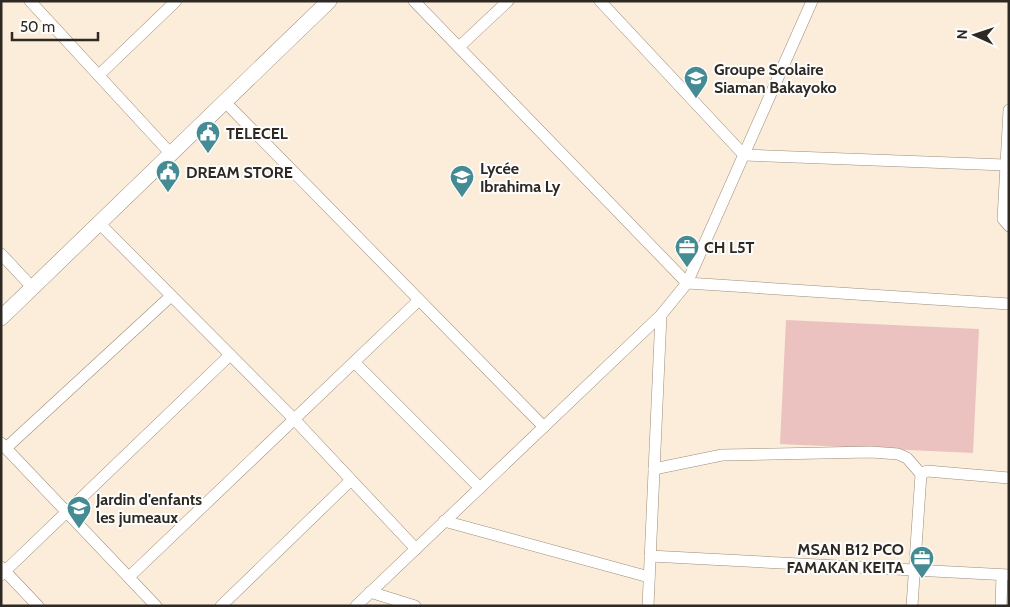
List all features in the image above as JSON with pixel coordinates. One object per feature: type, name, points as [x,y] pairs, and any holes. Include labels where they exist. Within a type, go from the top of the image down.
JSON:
[{"type":"main road","points":[[1,318],[329,1]]},
{"type":"street","points":[[30,1],[171,154]]},
{"type":"street","points":[[98,75],[176,1]]},
{"type":"street","points":[[414,1],[687,283],[1009,304]]},
{"type":"street","points":[[459,47],[508,1]]},
{"type":"street","points":[[600,1],[744,155],[1005,165]]},
{"type":"street","points":[[356,606],[662,315],[687,283],[812,1]]},
{"type":"street","points":[[225,102],[544,427]]},
{"type":"street","points":[[1009,110],[1003,220],[1009,226]]},
{"type":"street","points":[[99,223],[294,419],[350,481],[416,549]]},
{"type":"street","points":[[1,254],[33,288]]},
{"type":"street","points":[[156,606],[4,445],[171,296]]},
{"type":"street","points":[[129,577],[419,300]]},
{"type":"street","points":[[648,606],[662,315]]},
{"type":"street","points":[[38,606],[3,571],[230,355]]},
{"type":"street","points":[[354,362],[480,488]]},
{"type":"street","points":[[654,469],[722,455],[872,452],[898,454],[907,458],[920,474],[912,606]]},
{"type":"street","points":[[920,474],[927,471],[1009,478]]},
{"type":"street","points":[[221,606],[350,481]]},
{"type":"street","points":[[444,521],[649,577]]},
{"type":"street","points":[[650,556],[1005,575],[1001,606]]},
{"type":"street","points":[[370,592],[415,606]]},
{"type":"shaded area","points":[[786,320],[979,329],[973,453],[780,444]]},
{"type":"place","name":"Groupe Scolaire Siaman Bakayoko","points":[[696,99]]},
{"type":"place","name":"TELECEL","points":[[208,154]]},
{"type":"place","name":"DREAM STORE","points":[[168,193]]},
{"type":"place","name":"Lycée Ibrahima Ly","points":[[462,198]]},
{"type":"place","name":"CH L5T","points":[[687,268]]},
{"type":"place","name":"Jardin d'enfants les jumeaux","points":[[79,529]]},
{"type":"place","name":"MSAN B12 PCO FAMAKAN KEITA","points":[[922,579]]}]
